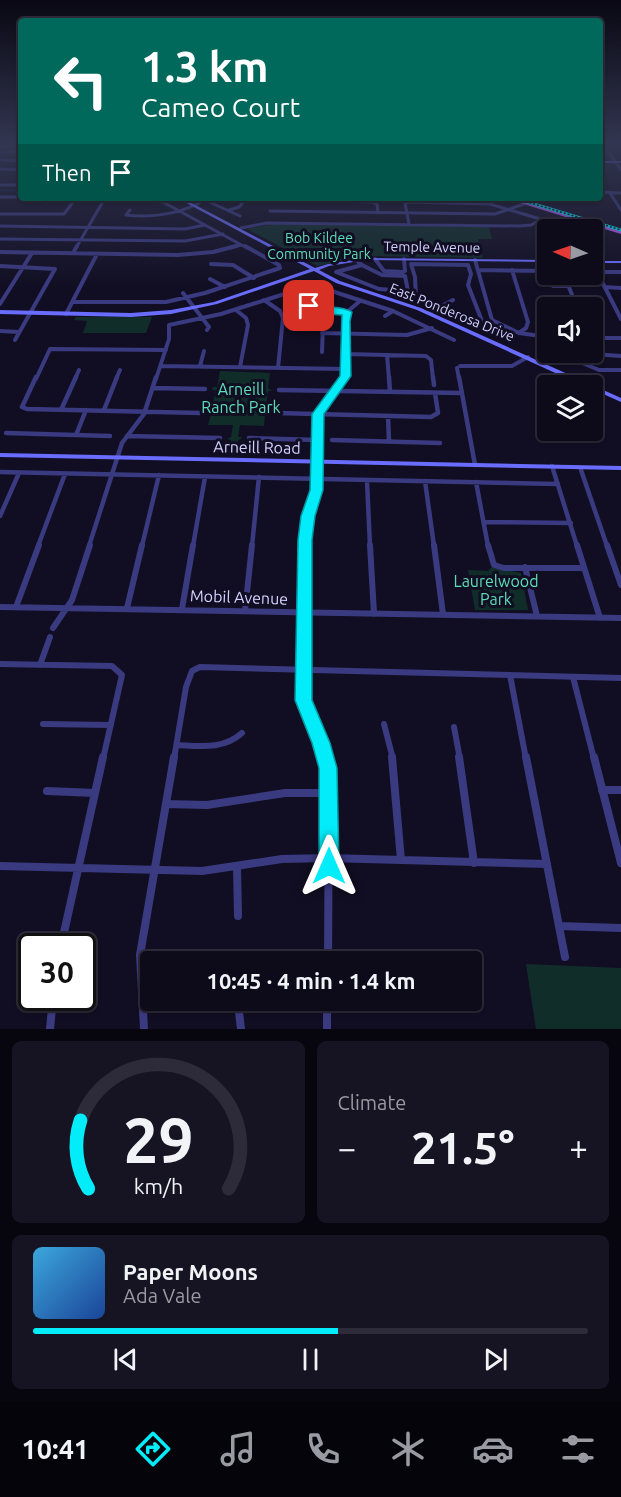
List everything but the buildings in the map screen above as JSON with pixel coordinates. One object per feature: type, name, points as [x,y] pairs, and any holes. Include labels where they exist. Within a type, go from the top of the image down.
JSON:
[{"type":"main road","name":"East Ponderosa Drive","points":[[185,201],[351,287],[410,305],[621,398]]},
{"type":"main road","name":"East Ponderosa Drive","points":[[188,201],[194,205]]},
{"type":"main road","points":[[515,201],[621,232]]},
{"type":"main road","name":"Temple Avenue","points":[[0,312],[148,314],[196,308],[316,269],[356,260],[537,261]]},
{"type":"main road","points":[[603,262],[621,262]]},
{"type":"main road","name":"East Ponderosa Drive","points":[[316,269],[352,284],[397,295],[621,398]]},
{"type":"main road","name":"Arneill Road","points":[[0,453],[621,465]]},
{"type":"main road","name":"Arneill Road","points":[[475,463],[552,466],[621,465]]},
{"type":"street","points":[[610,192],[621,193]]},
{"type":"street","points":[[610,192],[621,210]]},
{"type":"street","points":[[0,197],[18,197]]},
{"type":"street","points":[[0,214],[64,214],[74,201]]},
{"type":"street","points":[[73,253],[103,201]]},
{"type":"street","points":[[72,302],[144,304],[188,298],[254,278],[280,267],[159,201]]},
{"type":"street","points":[[130,210],[126,215],[149,216],[177,210],[202,201]]},
{"type":"street","points":[[210,201],[240,216]]},
{"type":"street","points":[[229,210],[240,206],[244,201]]},
{"type":"street","points":[[272,201],[270,211],[378,213],[495,214],[524,204]]},
{"type":"street","points":[[339,201],[372,202],[377,204],[378,213]]},
{"type":"street","points":[[409,224],[406,202],[486,203],[542,219]]},
{"type":"street","points":[[239,229],[267,223],[524,226],[537,221]]},
{"type":"street","points":[[0,226],[185,229],[205,225]]},
{"type":"street","points":[[0,239],[185,242],[223,234]]},
{"type":"street","points":[[0,252],[190,254],[241,245]]},
{"type":"street","points":[[0,304],[32,253]]},
{"type":"street","points":[[66,314],[97,254]]},
{"type":"street","points":[[375,259],[384,271],[403,272],[405,271],[404,259]]},
{"type":"street","points":[[356,260],[378,274],[406,276],[408,291],[397,295],[357,282],[336,272],[338,269],[362,265]]},
{"type":"street","points":[[476,260],[491,319],[519,333],[537,335]]},
{"type":"street","points":[[447,261],[449,272]]},
{"type":"street","points":[[447,261],[468,265],[471,274],[468,285],[479,308],[481,322],[474,323],[416,298],[417,290],[411,264],[447,261]]},
{"type":"street","points":[[211,264],[235,266],[254,278]]},
{"type":"street","points":[[0,266],[55,268],[15,340]]},
{"type":"street","points":[[478,270],[537,271]]},
{"type":"street","points":[[512,270],[528,322],[527,327],[519,333]]},
{"type":"street","points":[[603,272],[621,272]]},
{"type":"street","points":[[210,279],[225,287]]},
{"type":"street","points":[[603,283],[621,318]]},
{"type":"street","points":[[53,628],[68,608],[118,456],[127,436],[145,411],[169,339],[167,327],[236,310],[310,285],[393,311],[454,340]]},
{"type":"street","points":[[468,285],[482,285]]},
{"type":"street","points":[[553,286],[568,286],[573,297]]},
{"type":"street","points":[[605,287],[621,288]]},
{"type":"street","points":[[183,293],[205,318],[209,327],[207,330]]},
{"type":"street","points":[[105,303],[108,297]]},
{"type":"street","points":[[144,304],[146,298]]},
{"type":"street","points":[[264,300],[280,311],[283,318],[278,368]]},
{"type":"street","points":[[432,311],[453,300]]},
{"type":"street","points":[[309,306],[324,311],[347,312],[360,301]]},
{"type":"street","points":[[613,303],[621,303]]},
{"type":"street","points":[[236,310],[246,318],[248,325],[240,367]]},
{"type":"street","points":[[385,315],[393,311]]},
{"type":"street","points":[[327,951],[329,793],[326,756],[303,700],[305,540],[308,516],[316,495],[318,414],[344,379],[347,312]]},
{"type":"street","points":[[322,352],[323,325]]},
{"type":"street","points":[[322,333],[407,335],[432,328]]},
{"type":"street","points":[[0,332],[19,332]]},
{"type":"street","points":[[603,338],[621,338]]},
{"type":"street","points":[[166,350],[53,348],[48,352],[21,405],[23,408],[61,410],[200,412]]},
{"type":"street","points":[[200,366],[204,351]]},
{"type":"street","points":[[345,354],[428,357],[431,360],[434,385]]},
{"type":"street","points":[[387,355],[390,392]]},
{"type":"street","points":[[603,355],[621,356]]},
{"type":"street","points":[[475,463],[459,367],[509,367],[528,357]]},
{"type":"street","points":[[581,363],[598,370],[621,369]]},
{"type":"street","points":[[161,366],[346,369]]},
{"type":"street","points":[[61,410],[79,370]]},
{"type":"street","points":[[104,410],[120,370]]},
{"type":"street","points":[[153,388],[205,388]]},
{"type":"street","points":[[279,390],[462,393]]},
{"type":"street","points":[[277,414],[435,416],[438,411],[435,393]]},
{"type":"street","points":[[76,435],[86,410]]},
{"type":"street","points":[[388,416],[389,441]]},
{"type":"street","points":[[6,434],[110,435]]},
{"type":"street","points":[[127,436],[220,438]]},
{"type":"street","points":[[249,438],[316,440]]},
{"type":"street","points":[[332,440],[440,443]]},
{"type":"street","points":[[552,466],[600,618]]},
{"type":"street","points":[[581,470],[621,585]]},
{"type":"street","points":[[0,472],[558,484]]},
{"type":"street","points":[[0,516],[3,504],[19,473]]},
{"type":"street","points":[[16,607],[65,474]]},
{"type":"street","points":[[127,608],[159,475]]},
{"type":"street","points":[[182,609],[205,477]]},
{"type":"street","points":[[245,611],[260,477]]},
{"type":"street","points":[[367,481],[374,614]]},
{"type":"street","points":[[425,481],[443,614]]},
{"type":"street","points":[[476,482],[490,558],[496,565],[506,568],[584,568]]},
{"type":"street","points":[[484,522],[571,524]]},
{"type":"street","points":[[525,567],[537,616]]},
{"type":"street","name":"Mobil Avenue","points":[[0,607],[621,618]]},
{"type":"street","points":[[40,665],[50,638]]},
{"type":"street","points":[[0,664],[112,666],[120,671],[122,677],[64,933]]},
{"type":"street","points":[[144,1029],[140,956],[189,675],[200,667],[621,678]]},
{"type":"street","points":[[510,675],[565,957]]},
{"type":"street","points":[[573,677],[620,859]]},
{"type":"street","points":[[43,724],[111,725]]},
{"type":"street","points":[[384,724],[396,773],[401,861]]},
{"type":"street","points":[[454,727],[474,863]]},
{"type":"street","points":[[177,745],[223,745],[234,741],[242,733]]},
{"type":"street","points":[[602,789],[621,790]]},
{"type":"street","points":[[47,791],[95,793]]},
{"type":"street","points":[[166,804],[207,805],[269,794],[329,793]]},
{"type":"street","points":[[0,866],[202,871],[282,860],[329,858],[547,864]]},
{"type":"street","points":[[237,867],[238,916]]},
{"type":"street","points":[[559,926],[621,928]]},
{"type":"street","points":[[50,1029],[52,1011]]},
{"type":"street","points":[[238,1011],[241,1029]]},
{"type":"street","points":[[327,1011],[327,1029]]},
{"type":"green space","name":"Bob Kildee Community Park","points":[[273,224],[489,227],[492,239],[478,239],[483,258],[365,256],[317,266],[247,229]]},
{"type":"green space","points":[[76,317],[152,317],[146,333],[83,333],[87,321],[74,320]]},
{"type":"green space","name":"Arneill Ranch Park","points":[[220,371],[270,373],[268,388],[272,391],[268,391],[265,412],[270,414],[265,414],[264,426],[240,425],[238,437],[242,437],[238,440],[236,453],[229,453],[231,440],[227,439],[231,437],[233,425],[208,425],[211,414],[207,414],[207,411],[211,411],[216,390],[212,390],[213,387],[217,387]]},
{"type":"green space","name":"Laurelwood Park","points":[[492,567],[521,573],[528,610],[475,610],[468,570],[488,571]]},
{"type":"green space","points":[[526,964],[621,968],[621,1029],[536,1029]]},
{"type":"railway","points":[[524,201],[621,230]]},
{"type":"route","points":[[309,306],[324,311],[347,312],[345,376],[318,414],[317,490],[308,516],[305,540],[303,700],[326,756],[328,768],[329,866]]}]
